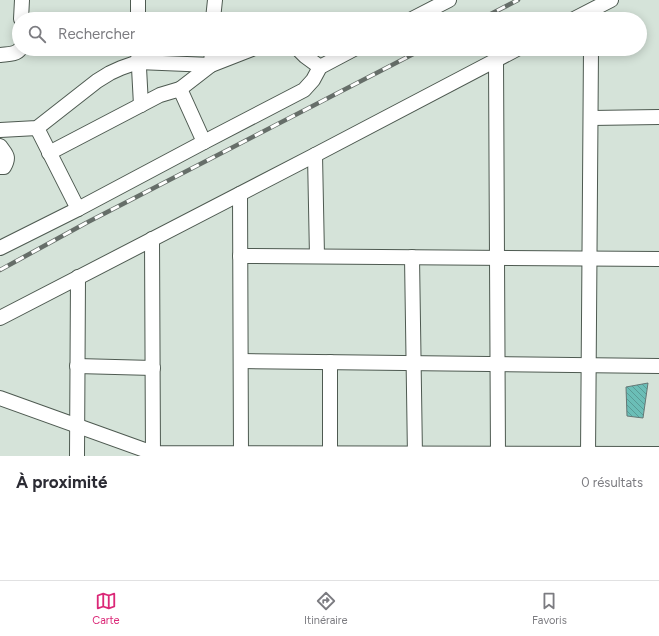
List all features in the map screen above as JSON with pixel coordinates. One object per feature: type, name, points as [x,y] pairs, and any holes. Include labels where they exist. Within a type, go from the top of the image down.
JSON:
[{"type":"street","points":[[21,12],[22,0]]},
{"type":"street","points":[[138,0],[138,12]]},
{"type":"street","points":[[213,12],[214,0]]},
{"type":"street","points":[[426,12],[449,0]]},
{"type":"street","points":[[594,12],[610,0]]},
{"type":"street","points":[[0,55],[12,54]]},
{"type":"street","points":[[0,130],[37,128],[97,81],[121,68],[138,56],[211,65]]},
{"type":"street","points":[[138,56],[141,105]]},
{"type":"street","points":[[211,65],[212,56]]},
{"type":"street","points":[[49,152],[160,95],[180,89],[211,65],[234,56]]},
{"type":"street","points":[[305,56],[320,67]]},
{"type":"street","points":[[0,248],[78,209],[304,90],[313,80],[320,67],[341,56]]},
{"type":"street","points":[[0,318],[504,56]]},
{"type":"street","points":[[588,455],[591,56]]},
{"type":"street","points":[[496,60],[498,455]]},
{"type":"street","points":[[180,89],[204,142]]},
{"type":"street","points":[[591,118],[659,117]]},
{"type":"street","points":[[37,128],[78,209]]},
{"type":"street","points":[[0,146],[7,156],[7,161],[4,167],[0,167]]},
{"type":"street","points":[[315,155],[317,256]]},
{"type":"street","points":[[240,194],[241,454]]},
{"type":"street","points":[[152,239],[153,454]]},
{"type":"street","points":[[240,256],[659,259]]},
{"type":"street","points":[[412,257],[415,455]]},
{"type":"street","points":[[76,456],[78,278]]},
{"type":"street","points":[[241,361],[659,366]]},
{"type":"street","points":[[330,362],[330,454]]},
{"type":"street","points":[[77,366],[153,368]]},
{"type":"street","points":[[0,398],[153,454],[659,454]]},
{"type":"building","points":[[648,383],[643,418],[627,416],[626,387]]},
{"type":"railway","points":[[495,12],[518,0]]},
{"type":"railway","points":[[0,270],[86,223],[409,56]]}]
